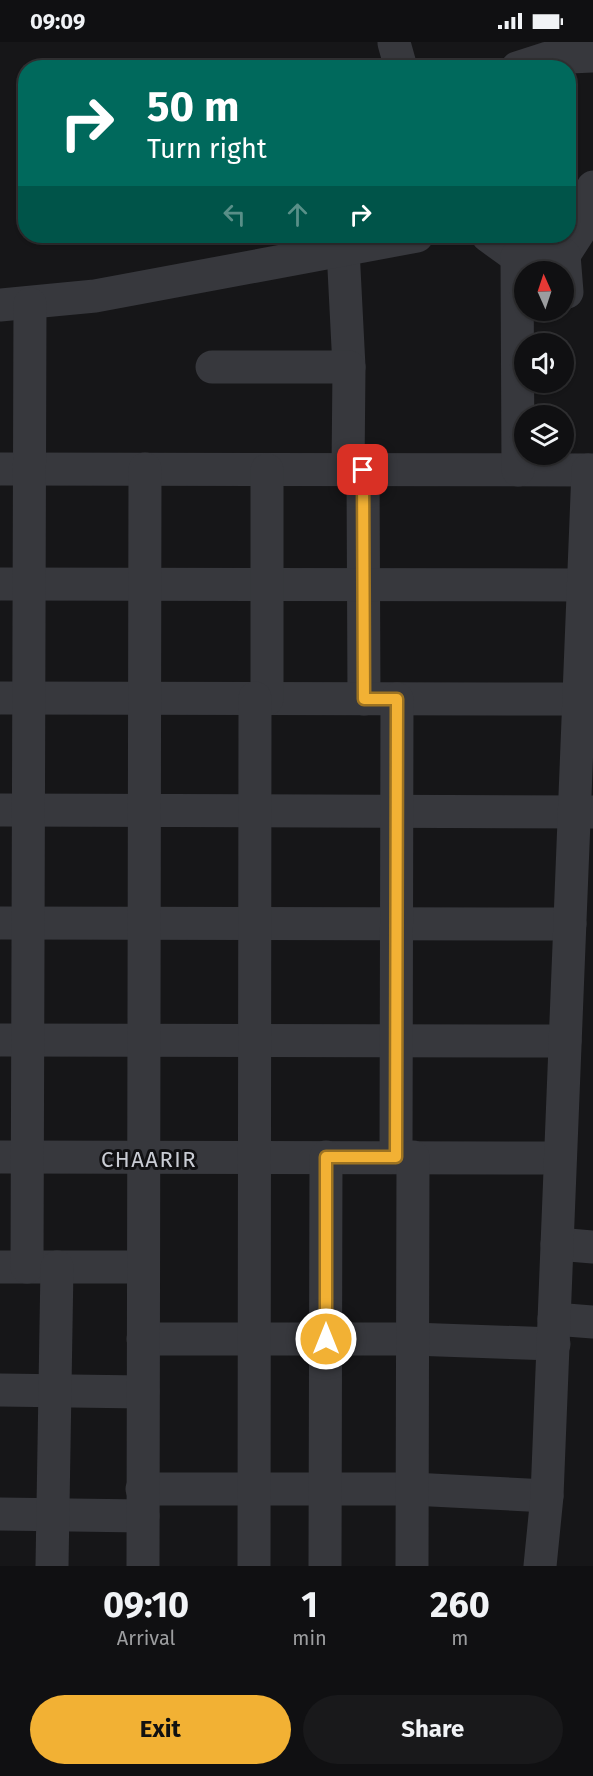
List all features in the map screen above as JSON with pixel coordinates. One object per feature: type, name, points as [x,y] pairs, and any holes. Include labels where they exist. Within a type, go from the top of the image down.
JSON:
[{"type":"street","points":[[542,60],[593,56]]},
{"type":"street","points":[[576,236],[584,224],[593,187]]},
{"type":"street","points":[[52,1566],[55,1391],[28,1267],[14,1157],[15,305],[96,296],[377,243]]},
{"type":"street","points":[[498,243],[517,257],[564,255]]},
{"type":"street","points":[[572,243],[564,255],[575,292]]},
{"type":"street","points":[[343,249],[363,585],[364,699]]},
{"type":"street","points":[[517,257],[517,261]]},
{"type":"street","points":[[518,470],[521,321]]},
{"type":"street","points":[[212,367],[349,367]]},
{"type":"street","points":[[15,469],[590,471],[579,699],[584,812],[570,924],[575,1026],[560,1158],[547,1497],[540,1566]]},
{"type":"street","points":[[143,1566],[145,470]]},
{"type":"street","points":[[254,1566],[255,810],[267,584],[267,470]]},
{"type":"street","points":[[14,584],[583,585]]},
{"type":"street","points":[[14,698],[579,699]]},
{"type":"street","points":[[397,699],[396,1041],[412,1339],[412,1566]]},
{"type":"street","points":[[14,810],[584,812]]},
{"type":"street","points":[[14,923],[570,924]]},
{"type":"street","points":[[14,1040],[396,1041],[575,1026]]},
{"type":"street","points":[[14,1157],[560,1158]]},
{"type":"street","points":[[325,1566],[326,1157]]},
{"type":"street","points":[[557,1244],[593,1247]]},
{"type":"street","points":[[28,1267],[143,1267]]},
{"type":"street","points":[[143,1338],[412,1339],[554,1332],[593,1322]]},
{"type":"street","points":[[0,1390],[143,1392]]},
{"type":"street","points":[[0,1514],[53,1515],[254,1489],[412,1489],[547,1497]]},
{"type":"district","name":"CHAARIR","points":[[149,1159]]},
{"type":"route","points":[[326,1339],[326,1157],[396,1157],[397,699],[364,699],[363,470]]}]
